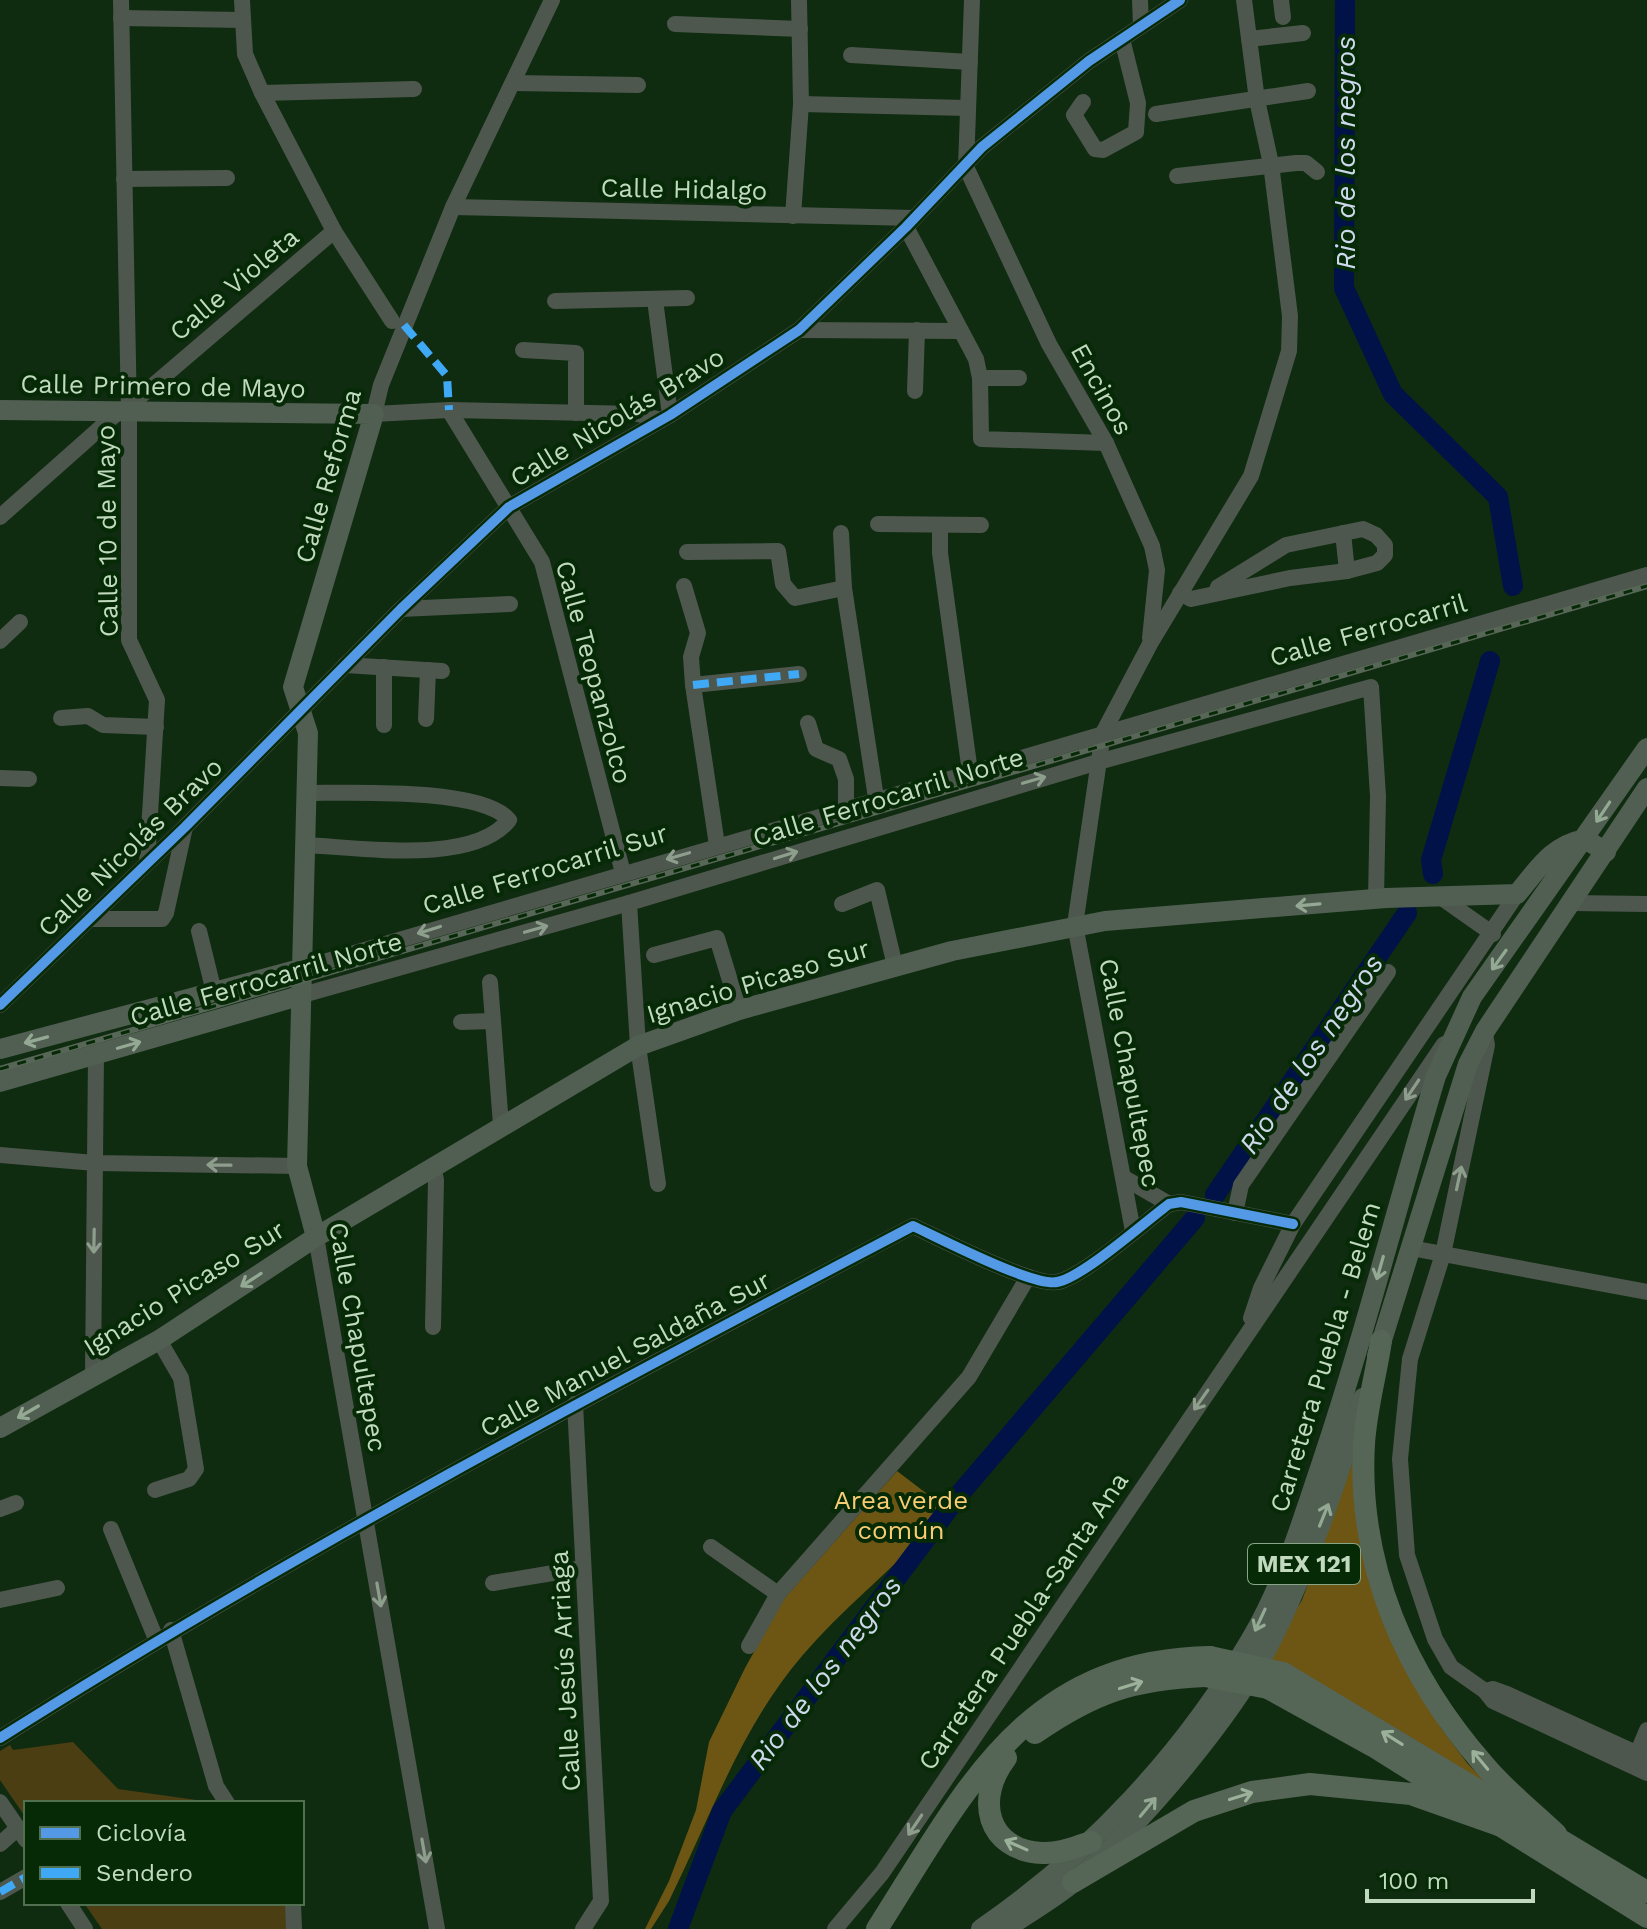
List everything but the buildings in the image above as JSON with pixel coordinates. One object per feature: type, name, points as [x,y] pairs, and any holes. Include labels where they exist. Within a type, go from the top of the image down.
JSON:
[{"type":"highway","points":[[1381,1341],[1364,1443],[1367,1527],[1380,1588],[1401,1642],[1440,1710],[1486,1768],[1556,1834]]},
{"type":"highway","points":[[877,1929],[973,1781],[1005,1743],[1036,1714],[1114,1670],[1165,1658],[1276,1680],[1556,1834],[1647,1892]]},
{"type":"highway","points":[[1091,1842],[1059,1852],[1041,1853],[1005,1842],[993,1826],[988,1808],[996,1770],[1037,1731],[1095,1696],[1151,1678],[1208,1667]]},
{"type":"highway","points":[[1276,1680],[1373,1746],[1647,1917]]},
{"type":"highway","points":[[1073,1882],[1194,1811],[1252,1792],[1310,1784],[1411,1794],[1499,1825]]},
{"type":"main road","name":"Calle Primero de Mayo","points":[[0,410],[374,414]]},
{"type":"main road","name":"Calle Reforma","points":[[299,996],[308,733],[293,687],[374,414]]},
{"type":"main road","name":"Carretera Puebla - Belem","points":[[981,1929],[1091,1842],[1154,1774],[1204,1711],[1252,1638],[1291,1554],[1334,1425],[1436,1076],[1456,1025],[1472,997],[1647,748]]},
{"type":"main road","name":"Carretera Puebla - Belem","points":[[1005,1929],[1073,1882],[1122,1837],[1228,1710],[1275,1633],[1335,1488],[1468,1064],[1485,1031],[1647,788]]},
{"type":"main road","points":[[1517,894],[1554,850],[1565,843],[1585,839],[1606,852]]},
{"type":"main road","name":"Ignacio Picaso Sur","points":[[0,1428],[159,1340],[316,1237],[638,1046],[739,1010],[895,966],[1075,925],[1376,899],[1517,894]]},
{"type":"main road","name":"Calle Ferrocarril Sur","points":[[0,1049],[300,969]]},
{"type":"main road","name":"Calle Ferrocarril Norte","points":[[0,1082],[299,996]]},
{"type":"main road","name":"Calle Chapultepec","points":[[299,996],[297,1166],[316,1237]]},
{"type":"street","name":"Calle 10 de Mayo","points":[[121,0],[129,640],[157,700],[147,863]]},
{"type":"street","points":[[242,0],[245,54],[262,93],[334,231],[392,321]]},
{"type":"street","name":"Calle Reforma","points":[[374,414],[381,385],[453,207],[552,0]]},
{"type":"street","points":[[793,216],[801,104],[799,0]]},
{"type":"street","points":[[966,167],[972,0]]},
{"type":"street","points":[[1140,0],[1141,26]]},
{"type":"street","name":"Calle Nicolás Bravo","points":[[0,1005],[185,827],[401,609],[509,507],[665,417],[799,330],[966,167],[982,147],[1089,61],[1180,0]]},
{"type":"street","name":"Calle Chapultepec","points":[[1133,1231],[1126,1179],[1075,925],[1103,733],[1150,644],[1251,476],[1289,351],[1290,316],[1271,164],[1257,100],[1244,0]]},
{"type":"street","points":[[121,18],[243,20]]},
{"type":"street","points":[[675,24],[800,29]]},
{"type":"street","points":[[1249,39],[1303,33]]},
{"type":"street","points":[[1083,102],[1074,115],[1095,149],[1103,150],[1136,132],[1138,103],[1122,39]]},
{"type":"street","points":[[851,55],[970,62]]},
{"type":"street","points":[[513,83],[638,85]]},
{"type":"street","points":[[262,93],[414,89]]},
{"type":"street","points":[[1156,114],[1308,91]]},
{"type":"street","points":[[801,104],[967,108]]},
{"type":"street","points":[[1177,176],[1271,164],[1306,163],[1317,172]]},
{"type":"street","name":"Encinos","points":[[966,167],[1049,344],[1106,443],[1152,546],[1157,570],[1150,644]]},
{"type":"street","points":[[124,179],[227,178]]},
{"type":"street","name":"Calle Hidalgo","points":[[453,207],[910,222]]},
{"type":"street","points":[[910,222],[976,359],[980,378],[979,435],[984,440],[1106,443]]},
{"type":"street","name":"Calle Violeta","points":[[0,517],[334,231]]},
{"type":"street","points":[[555,301],[687,298]]},
{"type":"street","points":[[655,300],[665,417]]},
{"type":"street","points":[[799,330],[961,331]]},
{"type":"street","points":[[915,391],[917,330]]},
{"type":"street","points":[[523,350],[576,353],[576,413]]},
{"type":"street","points":[[980,378],[1019,378]]},
{"type":"street","name":"Calle Primero de Mayo","points":[[374,414],[449,410],[665,417]]},
{"type":"street","name":"Calle Teopanzolco","points":[[449,410],[542,562],[623,873]]},
{"type":"street","points":[[878,524],[981,525]]},
{"type":"street","points":[[940,526],[940,553],[970,772]]},
{"type":"street","points":[[1180,593],[1191,599],[1242,582],[1286,545],[1363,529],[1376,535],[1385,545],[1385,555],[1377,563],[1347,571],[1242,582]]},
{"type":"street","points":[[841,533],[844,588],[876,798]]},
{"type":"street","points":[[1343,533],[1347,571]]},
{"type":"street","points":[[1286,545],[1290,578]]},
{"type":"street","points":[[687,552],[778,551],[783,584],[795,598],[844,588]]},
{"type":"street","name":"Calle Ferrocarril","points":[[1103,733],[1647,575]]},
{"type":"street","points":[[684,586],[698,633],[691,657],[693,685],[717,845]]},
{"type":"street","points":[[401,609],[510,604]]},
{"type":"street","points":[[0,641],[20,622]]},
{"type":"street","points":[[345,665],[435,671],[426,719]]},
{"type":"street","points":[[384,667],[384,725]]},
{"type":"street","points":[[693,685],[799,674]]},
{"type":"street","points":[[1098,762],[1371,687],[1378,796],[1376,899]]},
{"type":"street","points":[[61,718],[88,716],[103,725],[156,727]]},
{"type":"street","points":[[808,723],[816,749],[839,759],[845,770],[846,807]]},
{"type":"street","name":"Calle Ferrocarril Sur","points":[[300,969],[1103,733]]},
{"type":"street","name":"Calle Ferrocarril Norte","points":[[299,996],[629,903],[1098,762]]},
{"type":"street","points":[[0,778],[29,779]]},
{"type":"street","points":[[304,845],[462,848],[487,839],[509,820],[494,808],[476,801],[418,794],[306,793]]},
{"type":"street","name":"Calle Nicolás Bravo","points":[[89,919],[162,919],[166,913],[185,827]]},
{"type":"street","points":[[842,904],[877,890],[895,966]]},
{"type":"street","points":[[1246,1336],[1261,1288],[1293,1224],[1493,934],[1517,894]]},
{"type":"street","points":[[1439,896],[1493,934]]},
{"type":"street","points":[[629,903],[638,1046],[658,1184]]},
{"type":"street","points":[[1571,903],[1647,904]]},
{"type":"street","points":[[199,931],[214,992]]},
{"type":"street","points":[[654,955],[717,938],[739,1010]]},
{"type":"street","points":[[1235,1213],[1241,1185],[1388,972]]},
{"type":"street","points":[[490,982],[501,1125]]},
{"type":"street","points":[[461,1022],[492,1021]]},
{"type":"street","name":"Carretera Puebla-Santa Ana","points":[[835,1929],[882,1873],[1456,1025]]},
{"type":"street","points":[[1485,1031],[1487,1045],[1443,1254],[1410,1359],[1400,1459],[1407,1555],[1435,1639],[1451,1667],[1485,1691],[1493,1689],[1507,1694],[1639,1759],[1647,1773]]},
{"type":"street","points":[[93,1375],[96,1054]]},
{"type":"street","points":[[0,1155],[95,1163],[297,1166]]},
{"type":"street","points":[[433,1166],[436,1180],[433,1327]]},
{"type":"street","points":[[1126,1179],[1169,1204],[1181,1202],[1293,1224]]},
{"type":"street","name":"Calle Manuel Saldaña Sur","points":[[0,1738],[156,1639],[365,1518],[913,1226],[1028,1277],[1056,1283],[1080,1270],[1169,1204]]},
{"type":"street","name":"Calle Chapultepec","points":[[316,1237],[437,1929]]},
{"type":"street","points":[[1411,1248],[1647,1292]]},
{"type":"street","points":[[749,1646],[778,1594],[969,1377],[1028,1277]]},
{"type":"street","points":[[155,1490],[189,1479],[196,1469],[181,1378],[159,1340]]},
{"type":"street","name":"Calle Jesús Arriaga","points":[[575,1404],[601,1901],[583,1929]]},
{"type":"street","points":[[111,1529],[156,1639]]},
{"type":"street","points":[[711,1547],[778,1594]]},
{"type":"street","points":[[493,1583],[583,1568]]},
{"type":"street","points":[[0,1600],[57,1588]]},
{"type":"street","points":[[171,1630],[224,1800]]},
{"type":"street","points":[[1639,1759],[1647,1730]]},
{"type":"street","points":[[0,1802],[22,1834],[0,1844]]},
{"type":"street","points":[[0,1892],[24,1878]]},
{"type":"street","points":[[69,1905],[85,1929]]},
{"type":"street","points":[[293,1905],[294,1929]]},
{"type":"shaded area","points":[[73,1742],[118,1789],[204,1801],[24,1801],[24,1815],[0,1780],[0,1751],[10,1745],[13,1750]]},
{"type":"shaded area","points":[[85,1905],[291,1905],[292,1929],[102,1929]]},
{"type":"green space","points":[[1360,1442],[1394,1647],[1441,1728],[1467,1763],[1501,1798],[1266,1660],[1302,1600]]},
{"type":"green space","name":"Area verde común","points":[[897,1471],[947,1509],[819,1637],[780,1684],[728,1774],[669,1901],[651,1929],[645,1929],[669,1881],[696,1810],[709,1742],[745,1668],[783,1600]]},
{"type":"waterway","name":"Rio de los negros","points":[[1345,0],[1344,288],[1393,394],[1498,497],[1513,586]]},
{"type":"waterway","name":"Rio de los negros","points":[[1433,874],[1431,860],[1490,661]]},
{"type":"waterway","name":"Rio de los negros","points":[[1215,1195],[1407,913]]},
{"type":"waterway","name":"Rio de los negros","points":[[678,1929],[722,1811],[958,1496],[1195,1218]]},
{"type":"railway","points":[[0,1069],[1647,586]]},
{"type":"marked path","points":[[404,325],[447,376],[449,410]]},
{"type":"marked path","points":[[693,685],[799,674]]},
{"type":"marked path","points":[[0,1892],[24,1878]]},
{"type":"cycle path","points":[[0,1005],[185,827],[401,609],[509,507],[670,415],[799,330],[906,227],[982,147],[1089,61],[1180,0]]},
{"type":"cycle path","points":[[0,1738],[224,1602],[451,1473],[913,1226],[1008,1270],[1045,1282],[1057,1282],[1082,1271],[1169,1204],[1181,1202],[1293,1224]]}]
